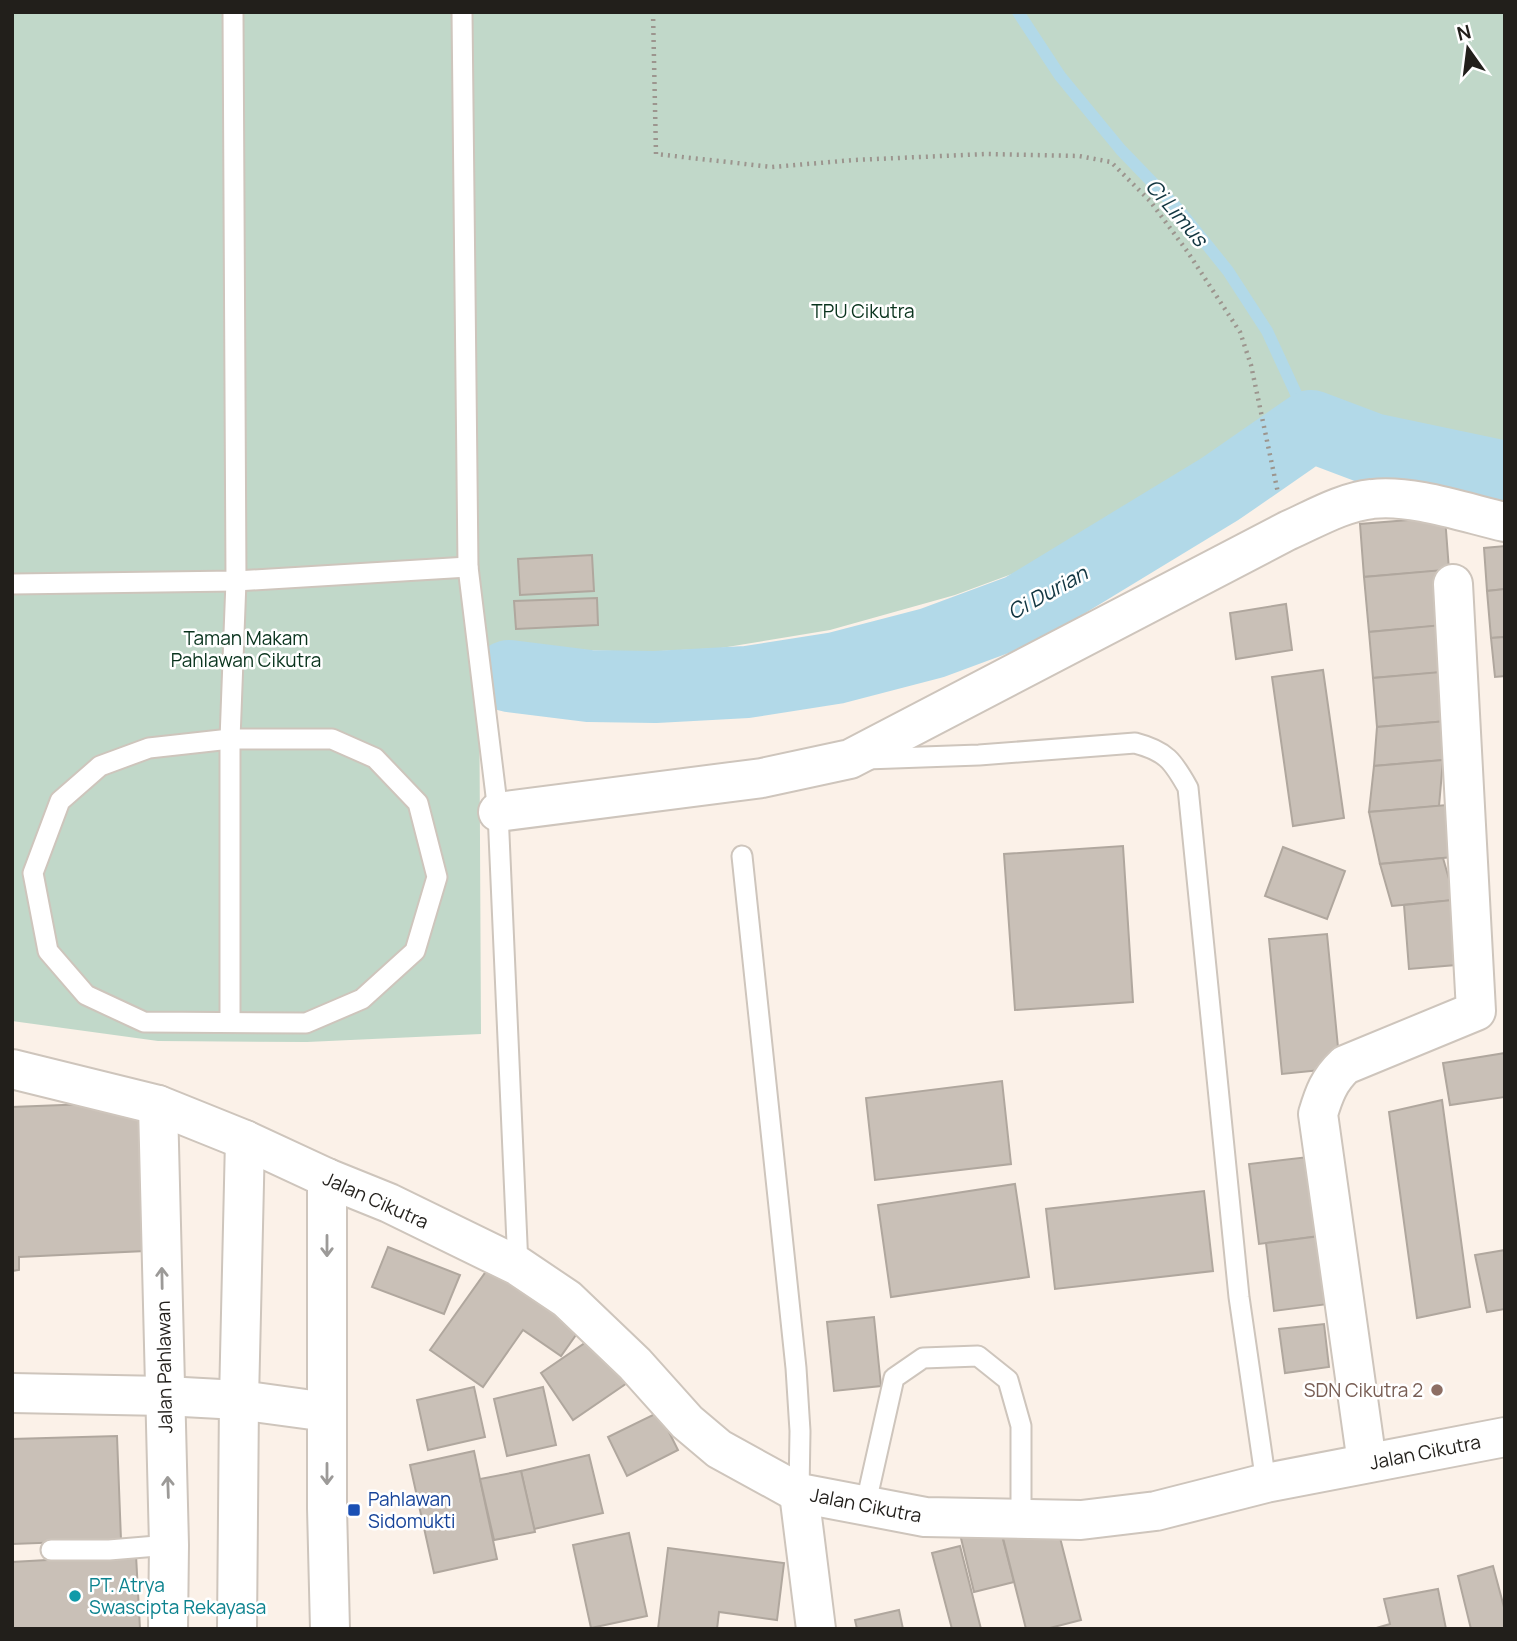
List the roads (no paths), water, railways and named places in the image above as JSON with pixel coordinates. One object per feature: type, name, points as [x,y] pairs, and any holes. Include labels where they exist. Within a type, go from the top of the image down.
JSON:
[{"type":"street","points":[[498,812],[762,778],[850,759],[1287,531],[1342,507],[1370,499],[1397,497],[1505,522]]},
{"type":"street","points":[[1367,1463],[1318,1114],[1330,1080],[1345,1065],[1490,1007],[1453,584]]},
{"type":"street","name":"Jalan Cikutra","points":[[12,1069],[158,1105],[389,1203],[518,1266],[567,1299],[635,1364],[687,1422],[719,1449],[799,1493],[925,1517],[1081,1520],[1156,1511],[1266,1483],[1505,1437]]},
{"type":"street","name":"Jalan Pahlawan","points":[[158,1105],[169,1629]]},
{"type":"street","points":[[237,1629],[245,1140]]},
{"type":"street","points":[[327,1178],[330,1629]]},
{"type":"street","points":[[12,1393],[239,1400],[327,1412]]},
{"type":"street","points":[[799,1493],[816,1629]]},
{"type":"lane","points":[[230,1021],[230,739],[236,580],[233,12]]},
{"type":"lane","points":[[462,12],[468,567],[498,812],[518,1266]]},
{"type":"lane","points":[[12,584],[236,580],[468,567]]},
{"type":"lane","points":[[230,739],[332,739],[375,758],[418,803],[437,877],[415,951],[362,999],[306,1023],[230,1021],[145,1022],[86,995],[48,951],[33,873],[60,801],[100,766],[149,748],[230,739]]},
{"type":"lane","points":[[850,759],[979,755],[1135,743],[1152,747],[1167,756],[1188,788],[1238,1297],[1266,1483]]},
{"type":"lane","points":[[742,856],[796,1368],[800,1431],[799,1493]]},
{"type":"lane","points":[[865,1507],[894,1378],[923,1358],[978,1356],[1008,1380],[1021,1426],[1021,1519]]},
{"type":"lane","points":[[51,1550],[109,1550],[169,1545]]},
{"type":"waterway","name":"Ci Limus","points":[[1018,12],[1060,76],[1121,150],[1179,210],[1228,271],[1267,331],[1311,426]]},
{"type":"waterway","name":"Ci Durian","points":[[509,676],[589,686],[655,687],[747,682],[836,668],[932,643],[1021,610],[1220,489],[1311,426],[1372,449],[1505,477]]},
{"type":"place","name":"SDN Cikutra 2","points":[[1437,1390]]},
{"type":"place","name":"Pahlawan Sidomukti","points":[[354,1510]]},
{"type":"place","name":"PT. Atrya Swascipta Rekayasa","points":[[75,1596]]},
{"type":"park label","name":"TPU Cikutra","points":[[863,311]]},
{"type":"park label","name":"Taman Makam Pahlawan Cikutra","points":[[246,649]]}]
